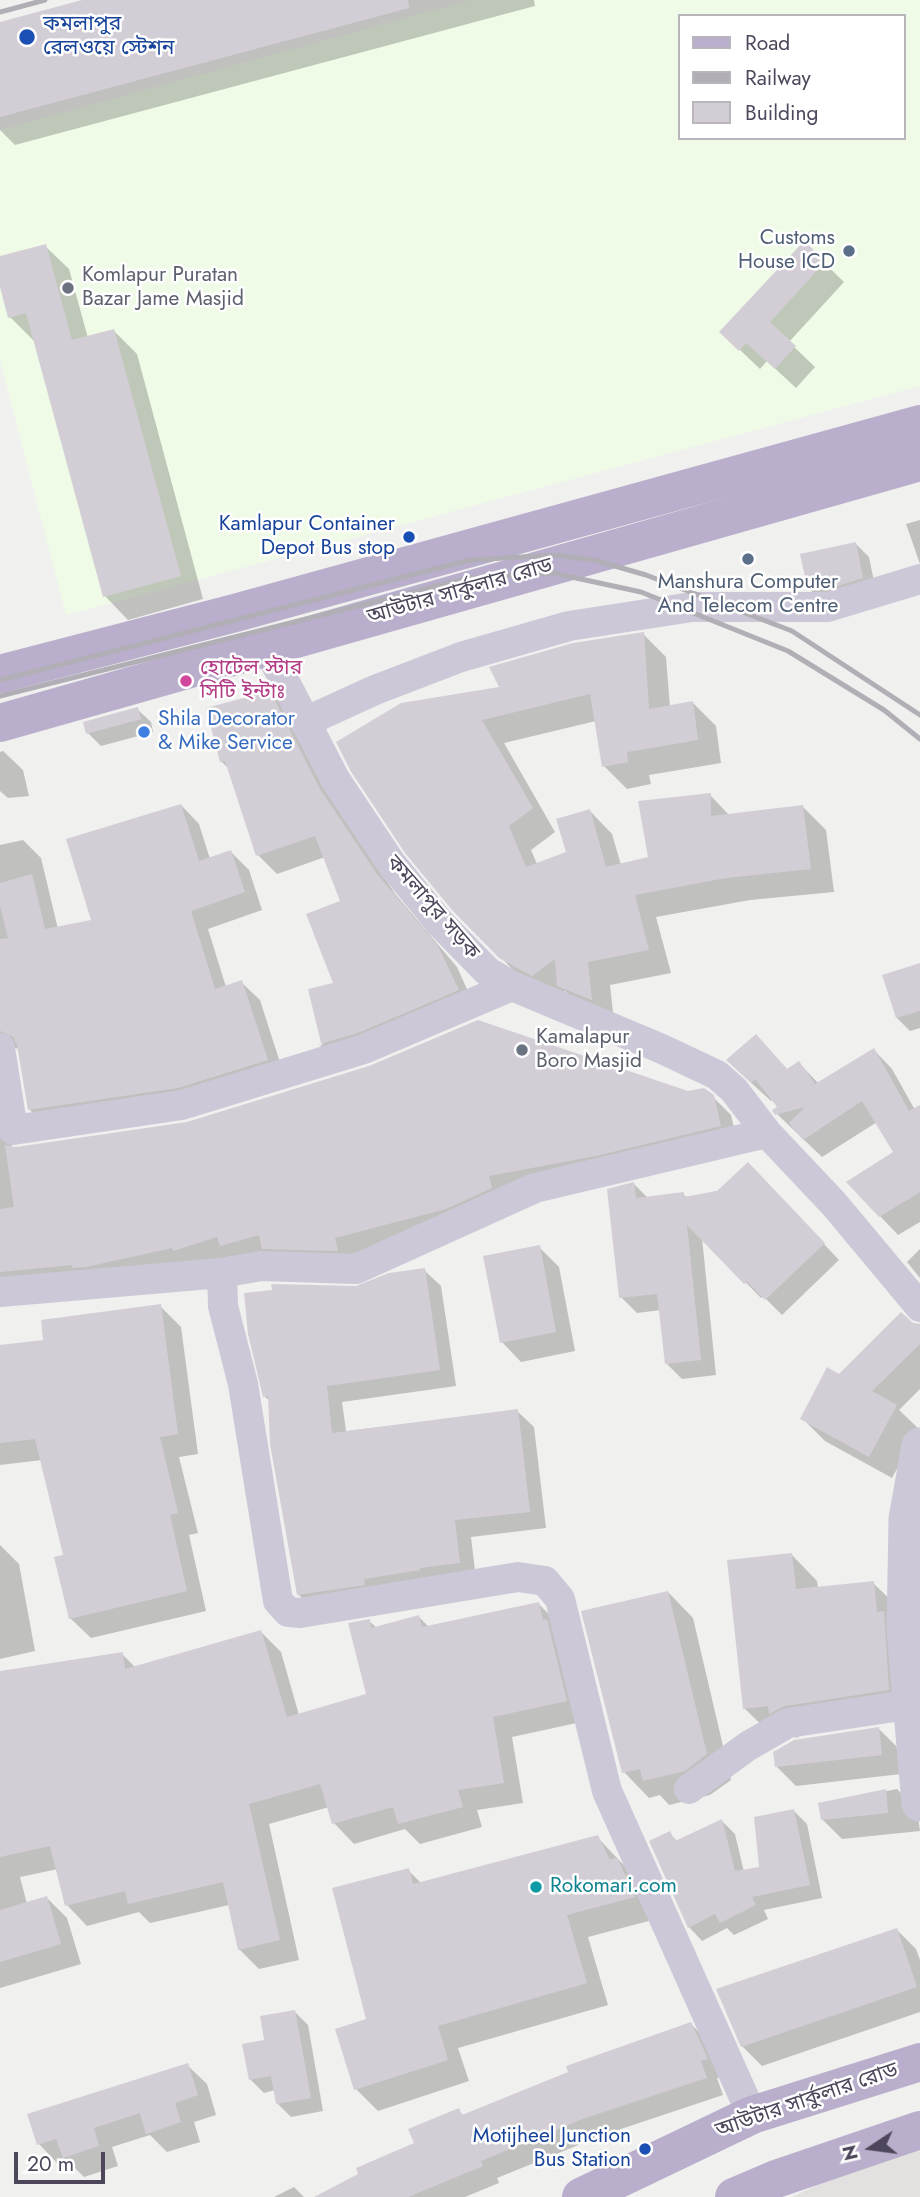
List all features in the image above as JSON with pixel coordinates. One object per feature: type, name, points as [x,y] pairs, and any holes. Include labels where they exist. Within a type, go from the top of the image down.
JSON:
[{"type":"main road","name":"আউটার সার্কুলার রোড","points":[[0,674],[382,573],[920,424]]},
{"type":"main road","name":"আউটার সার্কুলার রোড","points":[[0,723],[920,462]]},
{"type":"main road","name":"আউটার সার্কুলার রোড","points":[[581,2197],[752,2115],[920,2062]]},
{"type":"main road","points":[[734,2197],[776,2179],[920,2130]]},
{"type":"street","points":[[305,722],[375,690],[461,657],[569,626],[692,607],[828,607],[920,579]]},
{"type":"street","name":"কমলাপুর সড়ক","points":[[267,647],[335,779],[391,863],[439,922],[488,972],[512,986],[717,1075],[734,1090],[767,1133],[834,1203],[920,1307]]},
{"type":"street","points":[[0,1048],[13,1130],[182,1105],[364,1049],[512,986]]},
{"type":"street","points":[[0,1292],[222,1273],[261,1266],[356,1269],[535,1188],[767,1133]]},
{"type":"street","points":[[222,1273],[223,1306],[243,1384],[278,1601],[288,1612],[300,1613],[519,1577],[545,1581],[560,1599],[607,1791],[752,2115]]},
{"type":"street","points":[[920,1446],[907,1519],[905,1631],[916,1704],[920,1803]]},
{"type":"street","points":[[689,1789],[748,1746],[788,1723],[916,1704]]},
{"type":"shaded area","points":[[471,0],[920,0],[920,386],[66,615],[0,360],[0,130]]},
{"type":"shaded area","points":[[920,2136],[920,2197],[792,2197]]},
{"type":"building","points":[[82,0],[408,0],[409,8],[0,117],[0,22]]},
{"type":"building","points":[[804,241],[826,261],[770,322],[796,346],[775,369],[746,343],[739,351],[719,332]]},
{"type":"building","points":[[46,244],[72,340],[114,329],[181,576],[103,597],[26,313],[8,318],[0,287],[0,256]]},
{"type":"building","points":[[856,542],[863,578],[825,590],[808,590],[800,554]]},
{"type":"building","points":[[644,632],[649,709],[693,701],[698,740],[627,752],[628,762],[602,767],[590,694],[482,720],[533,808],[509,826],[526,867],[566,852],[556,819],[590,809],[606,867],[648,857],[638,801],[711,793],[711,816],[803,805],[811,869],[726,878],[635,895],[649,950],[588,962],[592,1000],[557,986],[555,959],[532,976],[499,958],[452,910],[405,853],[350,770],[336,742],[401,703],[499,687],[489,667],[573,643]]},
{"type":"building","points":[[270,691],[320,789],[377,874],[438,946],[459,990],[358,1033],[317,1045],[321,1043],[308,989],[333,983],[306,914],[340,901],[315,836],[256,856],[225,761],[220,762],[206,708]]},
{"type":"building","points":[[138,707],[141,719],[86,734],[83,722]]},
{"type":"building","points":[[181,804],[199,861],[231,850],[245,892],[191,911],[215,989],[242,980],[268,1060],[178,1088],[28,1110],[17,1045],[13,1037],[0,1031],[0,939],[8,938],[0,906],[0,883],[32,874],[45,929],[91,920],[66,839]]},
{"type":"building","points":[[920,963],[920,1011],[896,1018],[882,975]]},
{"type":"building","points":[[478,1020],[688,1091],[704,1088],[714,1095],[721,1126],[596,1156],[489,1176],[492,1188],[446,1209],[335,1238],[338,1251],[262,1249],[259,1235],[220,1246],[217,1237],[173,1251],[172,1248],[86,1267],[72,1268],[72,1265],[0,1272],[0,1209],[14,1207],[5,1145],[16,1147],[187,1122],[369,1066]]},
{"type":"building","points":[[756,1034],[787,1069],[799,1061],[815,1084],[874,1048],[909,1111],[920,1105],[920,1192],[879,1217],[846,1182],[893,1152],[862,1101],[803,1140],[789,1123],[805,1107],[775,1115],[772,1110],[777,1107],[755,1079],[751,1083],[726,1060]]},
{"type":"building","points":[[748,1162],[825,1243],[765,1300],[747,1282],[744,1284],[687,1225],[701,1360],[665,1364],[657,1294],[619,1298],[607,1189],[634,1182],[636,1198],[684,1192],[684,1197],[717,1191]]},
{"type":"building","points":[[540,1245],[556,1332],[500,1343],[483,1256]]},
{"type":"building","points":[[425,1268],[440,1370],[327,1386],[332,1433],[518,1409],[530,1512],[455,1520],[460,1563],[364,1579],[365,1585],[297,1595],[270,1444],[268,1396],[263,1397],[248,1334],[244,1293],[272,1290],[271,1284],[356,1286],[389,1273]]},
{"type":"building","points":[[161,1304],[178,1434],[160,1437],[178,1513],[170,1515],[187,1591],[69,1619],[54,1557],[63,1555],[35,1439],[0,1443],[0,1345],[43,1340],[41,1320]]},
{"type":"building","points":[[901,1312],[913,1323],[920,1324],[920,1344],[872,1391],[897,1405],[869,1457],[800,1419],[827,1367],[839,1374]]},
{"type":"building","points":[[792,1553],[796,1589],[874,1581],[877,1612],[884,1611],[889,1690],[785,1706],[769,1714],[768,1706],[743,1709],[727,1560]]},
{"type":"building","points":[[668,1591],[707,1754],[685,1771],[643,1781],[640,1769],[622,1773],[581,1611]]},
{"type":"building","points":[[539,1602],[543,1620],[547,1619],[567,1701],[493,1717],[504,1783],[458,1790],[463,1807],[398,1824],[393,1807],[332,1824],[320,1784],[249,1804],[280,1940],[238,1950],[223,1882],[128,1904],[125,1891],[65,1906],[50,1846],[0,1857],[0,1671],[123,1652],[125,1669],[261,1630],[287,1717],[366,1694],[348,1623],[370,1619],[371,1628],[419,1615],[422,1627]]},
{"type":"building","points":[[879,1727],[882,1755],[775,1767],[773,1752],[794,1740]]},
{"type":"building","points":[[886,1789],[888,1813],[821,1820],[818,1803]]},
{"type":"building","points":[[794,1809],[810,1885],[752,1897],[756,1905],[720,1923],[715,1914],[688,1928],[649,1841],[670,1831],[675,1841],[722,1819],[735,1871],[759,1867],[754,1817]]},
{"type":"building","points":[[598,1835],[610,1860],[617,1857],[635,1897],[567,1915],[587,1983],[438,2026],[448,2060],[354,2090],[335,2029],[366,2019],[332,1888],[409,1868],[413,1884]]},
{"type":"building","points":[[47,1896],[61,1944],[0,1962],[0,1910]]},
{"type":"building","points":[[897,1928],[917,1987],[741,2047],[716,1989]]},
{"type":"building","points":[[295,2010],[311,2098],[276,2104],[271,2076],[249,2080],[242,2044],[264,2040],[260,2016]]},
{"type":"building","points":[[691,2022],[708,2059],[701,2061],[707,2078],[585,2118],[481,2161],[483,2166],[408,2197],[314,2197],[358,2174],[356,2168],[414,2143],[408,2129],[459,2108],[462,2115],[568,2072],[566,2066]]},
{"type":"building","points":[[188,2063],[198,2095],[175,2103],[181,2122],[146,2134],[140,2113],[94,2128],[99,2146],[63,2158],[56,2139],[37,2145],[27,2114]]},
{"type":"railway","points":[[0,12],[45,0]]},
{"type":"railway","points":[[0,680],[470,560],[556,555],[594,560],[646,575],[792,631],[920,715]]},
{"type":"railway","points":[[0,696],[469,578],[553,573],[641,592],[788,651],[884,710],[920,739]]},
{"type":"place","name":"কমলাপুর রেলওয়ে স্টেশন","points":[[27,37]]},
{"type":"place","name":"Customs House ICD","points":[[849,251]]},
{"type":"place","name":"Komlapur Puratan Bazar Jame Masjid","points":[[68,288]]},
{"type":"place","name":"Kamlapur Container Depot Bus stop","points":[[409,537]]},
{"type":"place","name":"Manshura Computer And Telecom Centre","points":[[748,559]]},
{"type":"place","name":"হোটেল স্টার সিটি ইন্টাঃ","points":[[186,681]]},
{"type":"place","name":"Shila Decorator & Mike Service","points":[[144,732]]},
{"type":"place","name":"Kamalapur Boro Masjid","points":[[522,1050]]},
{"type":"place","name":"Rokomari.com","points":[[536,1887]]},
{"type":"place","name":"Motijheel Junction Bus Station","points":[[645,2149]]}]
